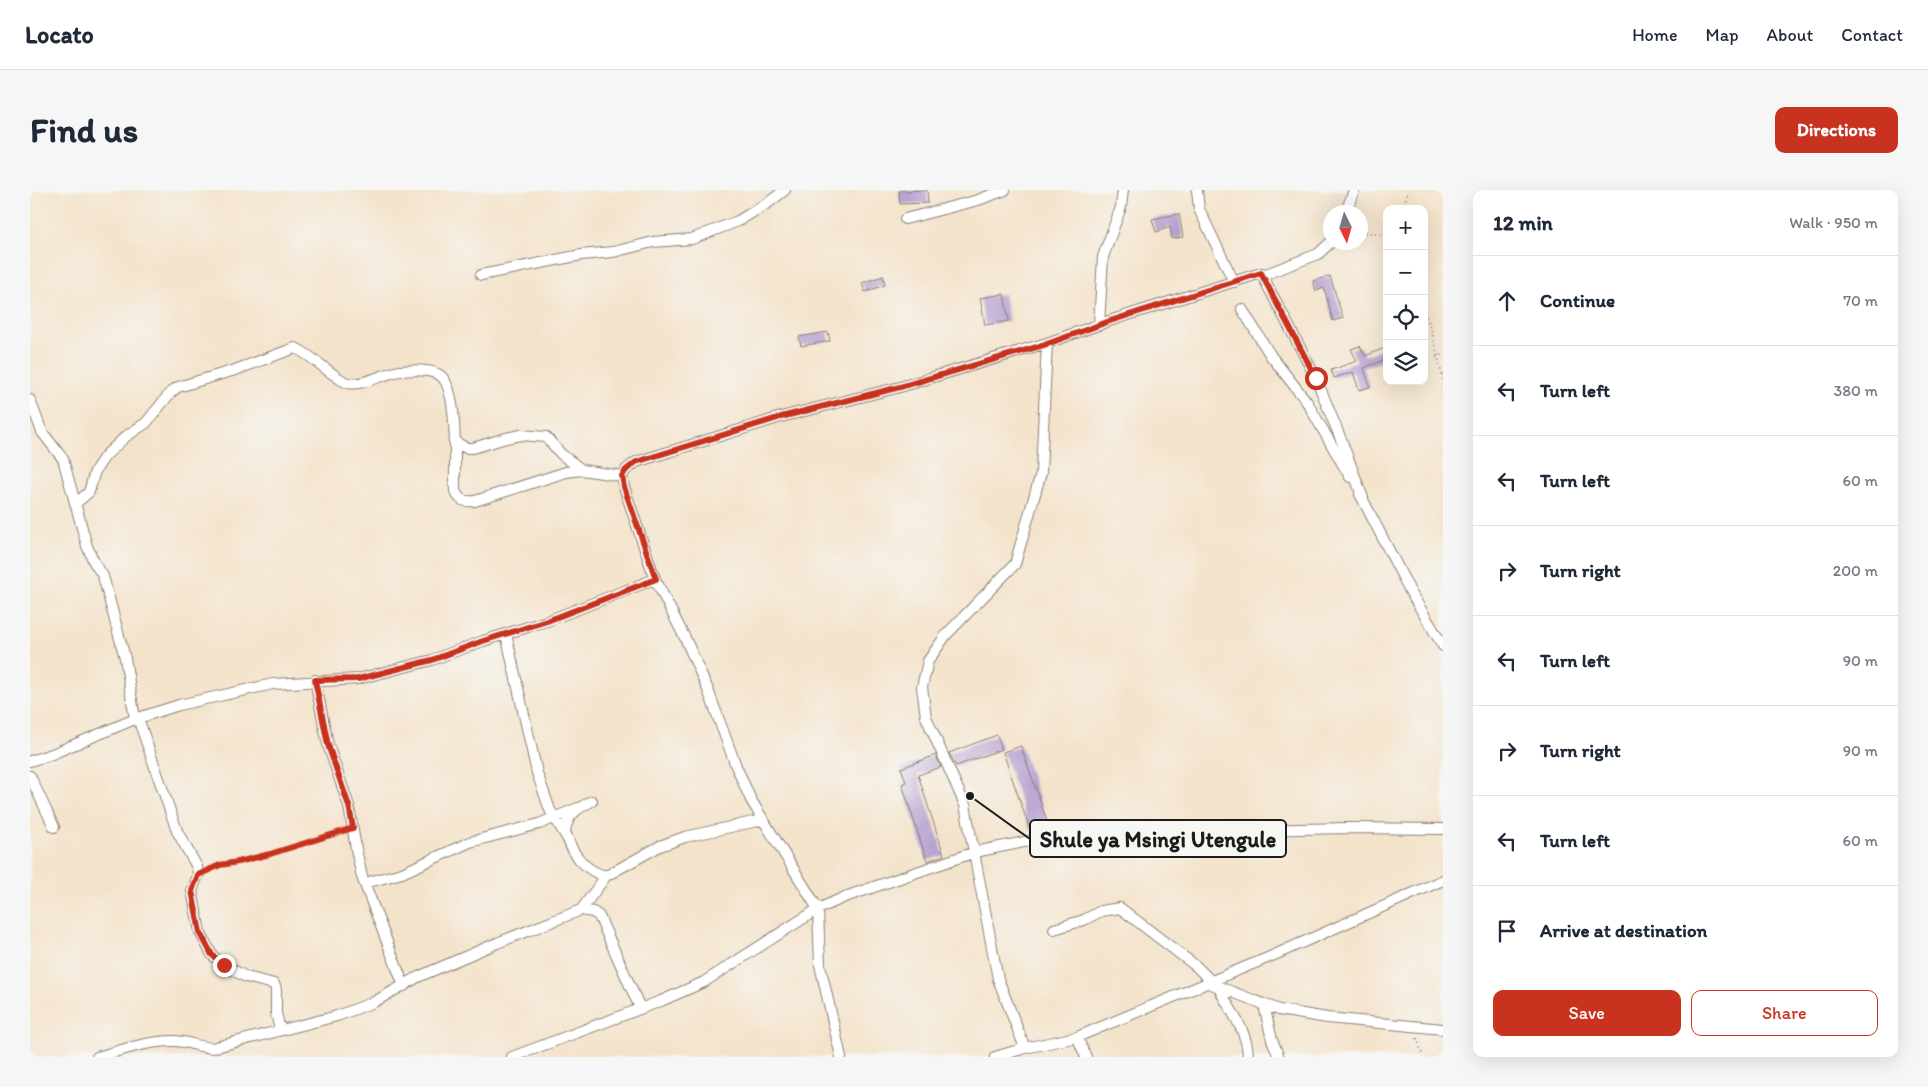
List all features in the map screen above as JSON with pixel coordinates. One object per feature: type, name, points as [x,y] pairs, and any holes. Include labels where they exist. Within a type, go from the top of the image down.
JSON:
[{"type":"street","points":[[481,276],[580,255],[613,252],[654,242],[692,239],[738,221],[785,190]]},
{"type":"street","points":[[905,219],[978,200],[1005,190]]},
{"type":"street","points":[[1099,325],[1103,257],[1121,207],[1123,190]]},
{"type":"street","points":[[1196,190],[1199,209],[1234,282]]},
{"type":"street","points":[[1349,205],[1354,190]]},
{"type":"street","points":[[841,1057],[820,965],[818,909],[751,800],[736,766],[708,690],[656,579],[624,487],[622,476],[636,462],[763,422],[900,387],[1047,344],[1099,325],[1261,273],[1266,274],[1318,254],[1323,249]]},
{"type":"street","points":[[1261,273],[1316,378],[1362,498]]},
{"type":"street","points":[[1242,309],[1271,356],[1307,402],[1362,498],[1411,593],[1443,646]]},
{"type":"street","points":[[1025,1048],[998,979],[965,805],[926,717],[922,687],[928,661],[946,635],[1015,564],[1041,473],[1047,344]]},
{"type":"street","points":[[75,504],[89,492],[95,471],[105,456],[125,437],[146,423],[171,392],[178,387],[235,370],[288,348],[305,352],[346,382],[358,383],[399,371],[438,374],[443,378],[452,398],[455,491],[463,502],[475,501],[566,472],[582,470],[622,476]]},
{"type":"street","points":[[30,400],[42,432],[63,459],[87,546],[103,576],[112,608],[125,658],[136,719],[177,831],[197,867],[198,875],[192,891],[200,932],[212,955],[224,965],[246,976],[274,984],[276,989],[276,1013],[280,1030]]},
{"type":"street","points":[[454,441],[466,448],[473,448],[522,435],[546,437],[561,454],[582,470]]},
{"type":"street","points":[[30,761],[52,754],[136,719],[179,705],[273,684],[315,680],[358,679],[432,660],[547,621],[656,579]]},
{"type":"street","points":[[506,634],[537,772],[554,818],[576,857],[589,870],[606,876]]},
{"type":"street","points":[[315,680],[328,745],[349,806],[356,849],[365,883],[404,986]]},
{"type":"street","points":[[30,776],[54,826]]},
{"type":"street","points":[[365,883],[402,874],[470,842],[539,824],[592,801]]},
{"type":"street","points":[[567,838],[566,824],[570,816],[578,808]]},
{"type":"street","points":[[580,910],[606,876],[660,846],[685,837],[762,820]]},
{"type":"street","points":[[512,1057],[704,982],[818,909],[845,897],[975,852],[1064,834],[1340,828],[1443,829]]},
{"type":"street","points":[[994,1057],[1077,1037],[1213,984],[1443,880]]},
{"type":"street","points":[[1054,930],[1084,920],[1101,911],[1120,908],[1196,967],[1213,984],[1242,1031],[1248,1047],[1248,1057]]},
{"type":"street","points":[[97,1057],[143,1044],[175,1040],[203,1048],[212,1048],[337,1016],[374,1002],[497,943],[580,910],[593,912],[599,916],[640,1008]]},
{"type":"street","points":[[1213,984],[1279,1010],[1318,1017],[1443,1030]]},
{"type":"street","points":[[1264,1005],[1272,1040],[1279,1057]]},
{"type":"street","points":[[1077,1037],[1086,1057]]},
{"type":"path","points":[[1404,205],[1408,190]]},
{"type":"path","points":[[1368,233],[1383,235]]},
{"type":"path","points":[[1428,321],[1433,333],[1436,356],[1443,380]]},
{"type":"path","points":[[1436,356],[1443,354]]},
{"type":"path","points":[[198,875],[220,865],[270,854],[353,828]]},
{"type":"path","points":[[1413,1027],[1423,1057]]},
{"type":"building","points":[[927,190],[928,203],[900,204],[899,191]]},
{"type":"building","points":[[1179,214],[1183,237],[1172,239],[1170,227],[1156,232],[1152,219]]},
{"type":"building","points":[[883,276],[885,285],[865,292],[862,283]]},
{"type":"building","points":[[1330,276],[1343,318],[1333,321],[1324,288],[1316,291],[1313,281]]},
{"type":"building","points":[[1004,294],[1009,321],[985,325],[980,298]]},
{"type":"building","points":[[828,332],[830,341],[801,346],[799,337]]},
{"type":"building","points":[[1360,346],[1365,356],[1383,349],[1383,360],[1364,368],[1370,387],[1359,390],[1353,372],[1334,378],[1331,370],[1357,361],[1351,349]]},
{"type":"building","points":[[997,735],[1002,749],[956,766],[949,753]]},
{"type":"building","points":[[1021,746],[1048,824],[1030,830],[1003,752]]},
{"type":"building","points":[[936,755],[941,767],[918,775],[944,855],[927,861],[902,784],[906,782],[901,768]]},
{"type":"place","name":"Shule ya Msingi Utengule","points":[[970,796]]},
{"type":"route","points":[[224,965],[212,955],[200,932],[192,891],[198,875],[220,865],[270,854],[353,828],[349,806],[328,745],[315,680],[358,679],[432,660],[483,641],[547,621],[656,579],[624,487],[622,476],[636,462],[781,417],[900,387],[1047,344],[1110,321],[1261,273],[1316,378]]}]
